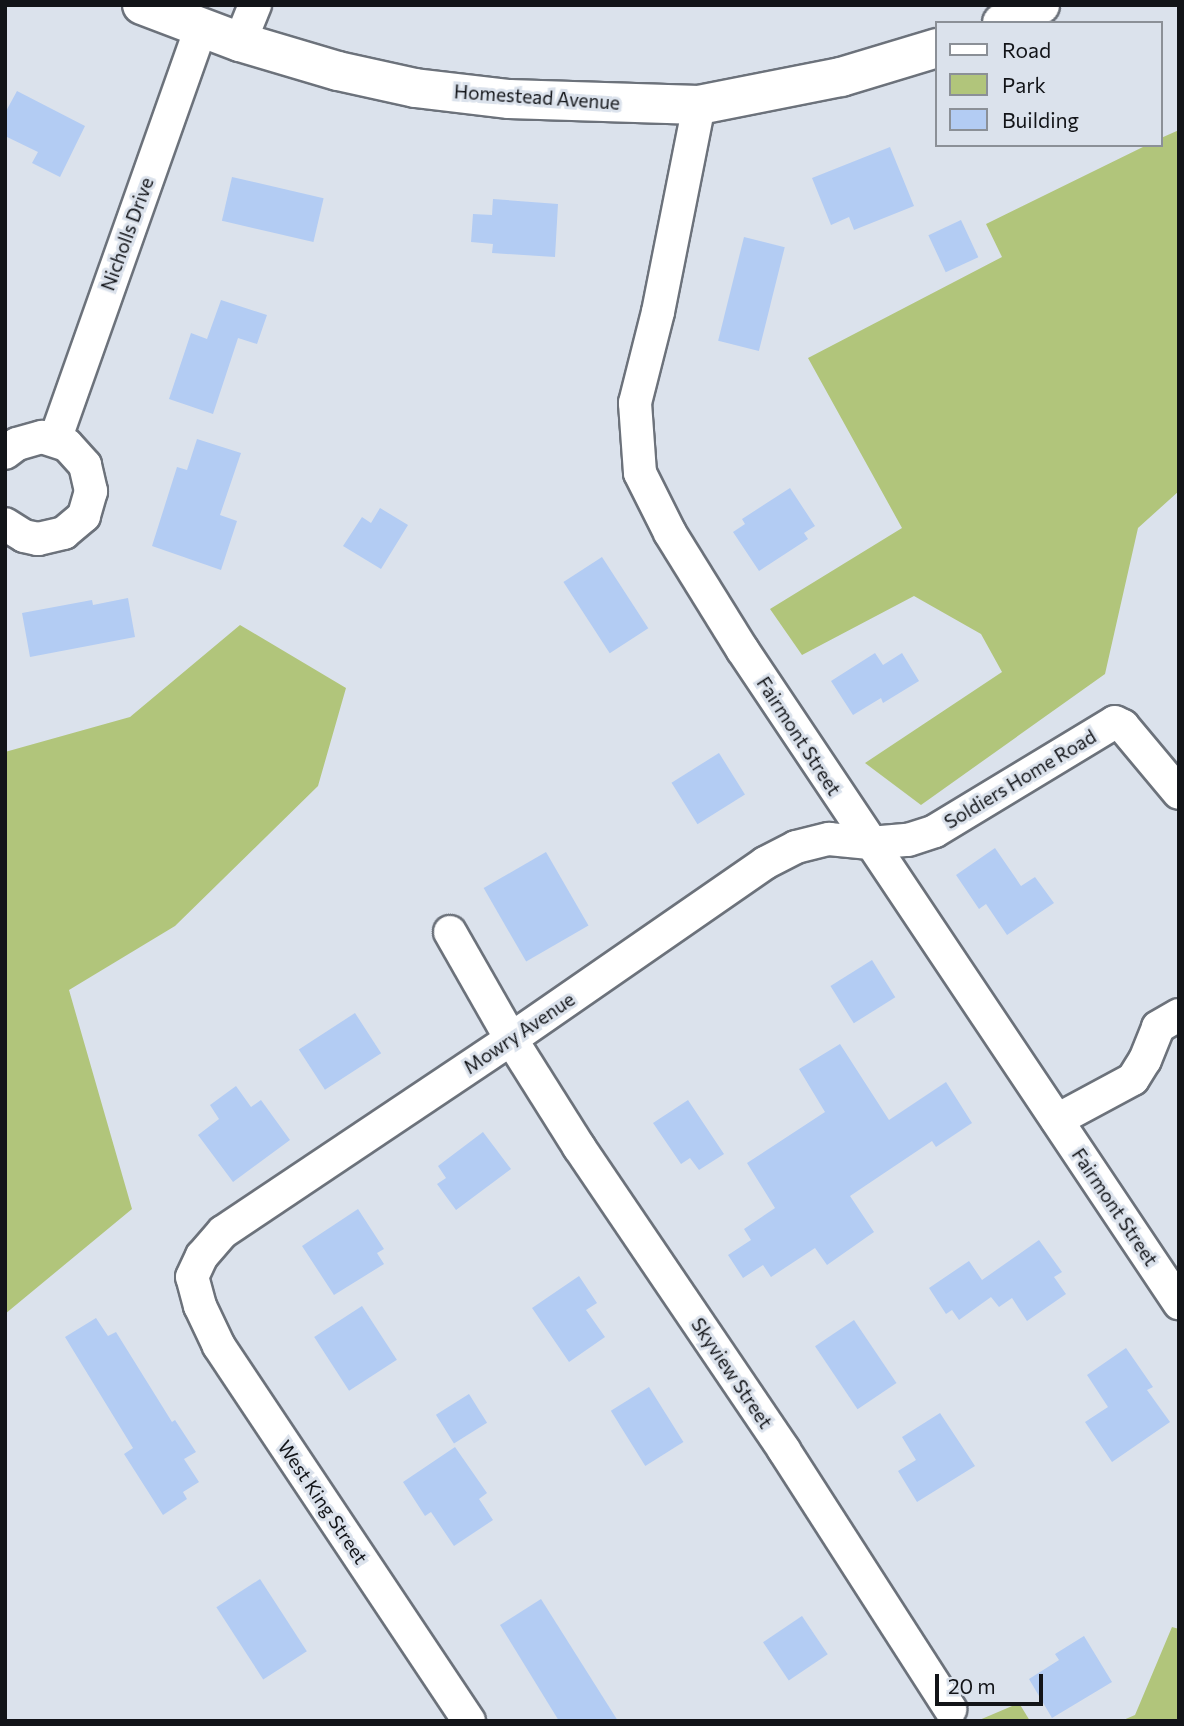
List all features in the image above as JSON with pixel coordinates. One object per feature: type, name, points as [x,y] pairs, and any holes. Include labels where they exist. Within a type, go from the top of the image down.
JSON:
[{"type":"main road","name":"Homestead Avenue","points":[[142,5],[201,28],[338,71],[415,88],[509,99],[699,105],[841,77],[936,48]]},
{"type":"main road","points":[[1006,21],[1040,5]]},
{"type":"street","points":[[240,41],[255,5]]},
{"type":"street","name":"Nicholls Drive","points":[[55,440],[201,28]]},
{"type":"street","name":"Fairmont Street","points":[[699,105],[658,312],[635,403],[640,473],[670,533],[742,649],[1179,1303]]},
{"type":"street","points":[[5,453],[29,439],[55,440],[77,454],[90,477],[91,491],[84,516],[64,533],[51,538],[24,536],[5,524]]},
{"type":"street","name":"Soldiers Home Road","points":[[870,843],[908,840],[935,831],[1115,722],[1123,726],[1179,793]]},
{"type":"street","name":"Mowry Avenue","points":[[193,1275],[202,1256],[223,1232],[511,1039],[765,863],[796,846],[829,839],[870,843]]},
{"type":"street","name":"Skyview Street","points":[[450,932],[511,1039],[579,1147],[784,1450],[950,1709]]},
{"type":"street","points":[[1057,1120],[1133,1079],[1146,1060],[1158,1027],[1179,1014]]},
{"type":"street","name":"West King Street","points":[[193,1275],[200,1306],[219,1346],[469,1721]]},
{"type":"green space","points":[[1179,130],[1179,491],[1138,528],[1105,674],[921,805],[865,763],[1002,672],[981,634],[914,596],[802,655],[770,609],[902,528],[808,358],[1002,257],[986,224],[1143,147],[1163,147],[1163,137]]},
{"type":"green space","points":[[240,625],[346,688],[318,786],[175,926],[69,990],[132,1209],[5,1314],[5,752],[130,717]]},
{"type":"green space","points":[[1172,1627],[1179,1629],[1179,1721],[1121,1721],[1135,1715]]},
{"type":"green space","points":[[1019,1703],[1030,1721],[977,1721]]},
{"type":"building","points":[[17,91],[85,126],[60,177],[32,163],[38,152],[5,136],[5,113]]},
{"type":"building","points":[[890,147],[914,206],[854,230],[849,217],[831,225],[812,178]]},
{"type":"building","points":[[232,177],[324,198],[313,242],[222,221]]},
{"type":"building","points":[[493,199],[558,204],[555,257],[492,253],[493,244],[471,242],[473,214],[492,215]]},
{"type":"building","points":[[961,220],[978,257],[946,272],[928,235]]},
{"type":"building","points":[[744,237],[785,247],[759,351],[718,341]]},
{"type":"building","points":[[221,300],[267,315],[257,344],[238,338],[213,414],[169,399],[191,333],[207,339]]},
{"type":"building","points":[[197,439],[241,453],[220,515],[237,521],[221,570],[152,546],[177,467],[187,470]]},
{"type":"building","points":[[790,488],[815,526],[804,533],[808,539],[759,571],[733,532],[745,524],[742,519]]},
{"type":"building","points":[[380,508],[408,525],[381,569],[343,546],[362,517],[371,523]]},
{"type":"building","points":[[602,557],[648,628],[610,653],[563,582]]},
{"type":"building","points":[[128,598],[135,637],[30,657],[22,613],[92,600],[93,605]]},
{"type":"building","points":[[875,653],[883,665],[902,653],[919,681],[883,703],[881,698],[853,715],[831,681]]},
{"type":"building","points":[[719,753],[745,795],[697,824],[672,783]]},
{"type":"building","points":[[995,848],[1021,886],[1035,877],[1054,903],[1007,935],[986,904],[979,909],[956,875]]},
{"type":"building","points":[[546,852],[588,926],[526,962],[484,888]]},
{"type":"building","points":[[872,960],[895,997],[854,1023],[830,986]]},
{"type":"building","points":[[355,1013],[381,1053],[325,1090],[299,1049]]},
{"type":"building","points":[[840,1044],[889,1120],[946,1082],[972,1123],[936,1147],[932,1141],[850,1196],[874,1232],[827,1265],[815,1248],[771,1277],[763,1265],[743,1278],[728,1255],[751,1240],[744,1229],[775,1208],[747,1163],[825,1112],[799,1069]]},
{"type":"building","points":[[236,1086],[251,1107],[261,1100],[290,1140],[233,1182],[198,1135],[219,1119],[210,1105]]},
{"type":"building","points":[[688,1100],[724,1154],[699,1170],[690,1158],[681,1164],[653,1123]]},
{"type":"building","points":[[483,1132],[511,1169],[456,1210],[437,1184],[446,1178],[438,1166]]},
{"type":"building","points":[[358,1209],[384,1249],[377,1253],[384,1264],[334,1295],[302,1246]]},
{"type":"building","points":[[1039,1240],[1062,1272],[1054,1277],[1066,1294],[1027,1321],[1012,1298],[999,1307],[991,1297],[959,1320],[952,1310],[946,1314],[929,1288],[969,1261],[982,1280]]},
{"type":"building","points":[[579,1276],[597,1303],[586,1310],[605,1337],[569,1362],[532,1308]]},
{"type":"building","points":[[362,1306],[397,1360],[349,1391],[314,1337]]},
{"type":"building","points":[[96,1318],[108,1336],[116,1332],[172,1422],[175,1420],[196,1452],[184,1459],[199,1482],[183,1492],[187,1499],[163,1515],[124,1454],[133,1448],[65,1337]]},
{"type":"building","points":[[854,1320],[896,1383],[858,1409],[815,1346]]},
{"type":"building","points":[[1126,1348],[1153,1387],[1147,1390],[1170,1422],[1112,1462],[1085,1422],[1108,1407],[1087,1375]]},
{"type":"building","points":[[649,1387],[683,1442],[645,1466],[611,1411]]},
{"type":"building","points":[[469,1394],[487,1423],[454,1444],[436,1415]]},
{"type":"building","points":[[940,1413],[975,1466],[917,1502],[898,1471],[916,1460],[902,1437]]},
{"type":"building","points":[[455,1447],[487,1493],[479,1499],[493,1520],[454,1546],[431,1512],[425,1516],[403,1482]]},
{"type":"building","points":[[260,1579],[307,1651],[263,1679],[216,1607]]},
{"type":"building","points":[[541,1599],[618,1721],[559,1721],[500,1625]]},
{"type":"building","points":[[802,1616],[828,1654],[789,1680],[763,1642]]},
{"type":"building","points":[[1084,1636],[1112,1682],[1052,1718],[1029,1679],[1059,1660],[1055,1654]]}]
